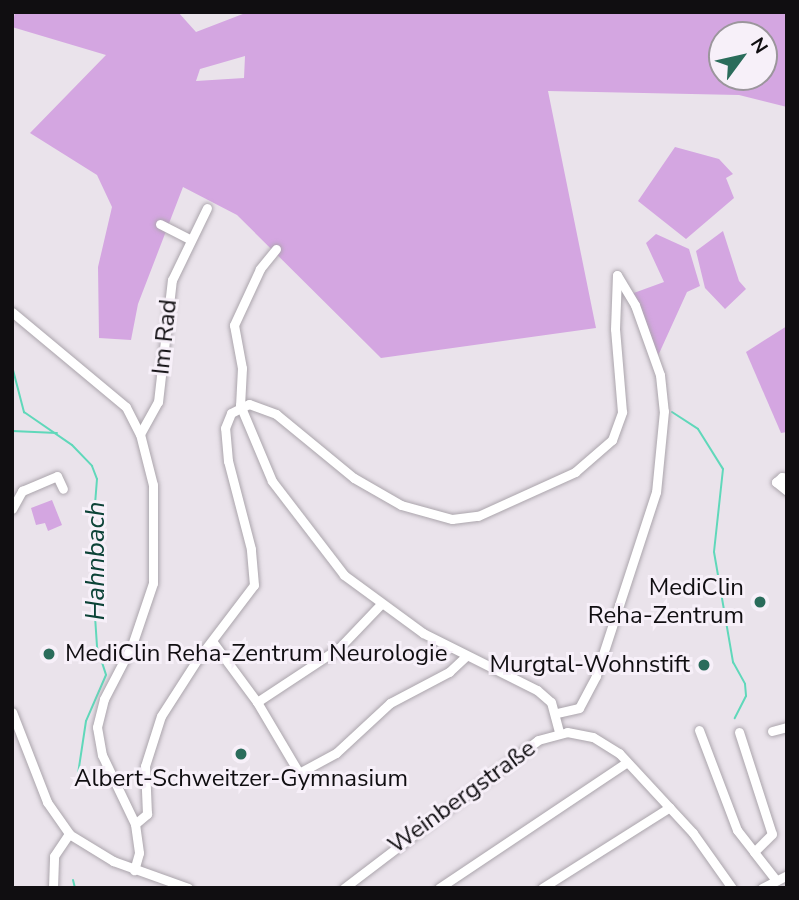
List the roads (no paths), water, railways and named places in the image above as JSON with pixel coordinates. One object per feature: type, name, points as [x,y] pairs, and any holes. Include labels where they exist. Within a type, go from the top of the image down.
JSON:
[{"type":"street","name":"Im Rad","points":[[140,434],[158,402],[166,303],[189,239],[207,208]]},
{"type":"street","points":[[160,224],[189,239]]},
{"type":"street","points":[[276,249],[260,270],[234,325],[243,368],[240,405],[287,504],[344,576],[380,605],[466,656],[537,690],[556,713],[559,732]]},
{"type":"street","points":[[135,824],[147,814],[145,765],[153,735],[183,680],[254,585],[251,549],[226,447],[227,419],[240,405],[256,405],[276,414],[385,498],[452,519],[478,516],[575,472],[612,440],[622,412],[615,329],[617,275],[621,276],[647,333],[663,391],[656,492],[596,676],[579,708],[556,713]]},
{"type":"street","points":[[12,312],[126,407],[140,434],[153,485],[153,583],[132,645],[104,698],[96,727],[102,755],[135,824],[139,853],[134,870]]},
{"type":"street","points":[[12,509],[22,491],[57,476],[63,489]]},
{"type":"street","points":[[787,480],[782,477],[776,482],[787,491]]},
{"type":"street","points":[[257,702],[339,648],[380,605]]},
{"type":"street","points":[[212,641],[257,702],[299,773],[336,753],[390,703],[450,672],[466,656]]},
{"type":"street","points":[[12,712],[47,802],[69,834],[100,856],[188,888]]},
{"type":"street","points":[[772,731],[787,727]]},
{"type":"street","points":[[699,730],[737,830],[776,880]]},
{"type":"street","name":"Weinbergstraße","points":[[344,888],[538,740],[559,732],[593,737],[627,761],[670,807],[732,888]]},
{"type":"street","points":[[739,732],[772,834],[754,852]]},
{"type":"street","points":[[439,888],[627,761]]},
{"type":"street","points":[[542,888],[670,807]]},
{"type":"street","points":[[53,888],[54,856],[69,834]]},
{"type":"street","points":[[762,888],[787,874]]},
{"type":"waterway","name":"Hahnbach","points":[[12,366],[24,412],[72,445],[92,466],[97,479],[91,556],[97,647],[106,675],[86,721],[76,787]]},
{"type":"waterway","points":[[672,412],[698,429],[723,469],[714,552],[733,662],[745,684],[746,696],[735,718]]},
{"type":"waterway","points":[[12,431],[57,433]]},
{"type":"waterway","name":"Hahnbach","points":[[73,880],[75,888]]},
{"type":"place","name":"MediClin Reha-Zentrum","points":[[760,602]]},
{"type":"place","name":"MediClin Reha-Zentrum Neurologie","points":[[49,654]]},
{"type":"place","name":"Murgtal-Wohnstift","points":[[704,665]]},
{"type":"place","name":"Albert-Schweitzer-Gymnasium","points":[[241,754]]}]
